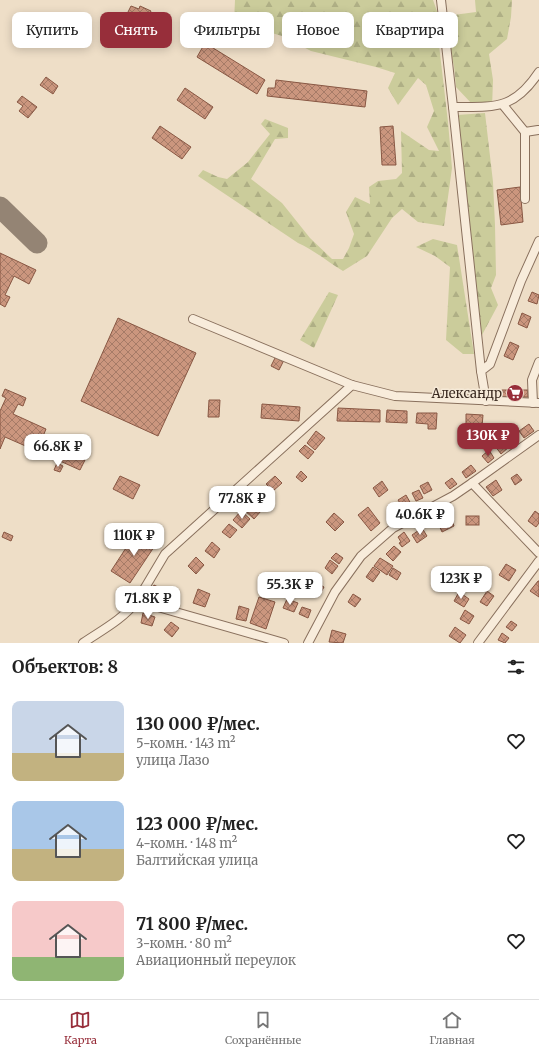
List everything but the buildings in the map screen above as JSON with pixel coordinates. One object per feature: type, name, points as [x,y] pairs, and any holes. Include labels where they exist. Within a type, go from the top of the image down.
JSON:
[{"type":"street","points":[[441,0],[481,371],[486,401]]},
{"type":"street","points":[[453,107],[487,107],[503,105],[522,93],[539,72]]},
{"type":"street","points":[[503,105],[525,132],[525,199]]},
{"type":"street","points":[[525,132],[538,130]]},
{"type":"street","points":[[481,371],[490,364],[521,280],[539,241]]},
{"type":"street","points":[[193,319],[287,360],[352,385],[395,396],[536,403],[532,380],[539,362]]},
{"type":"street","points":[[88,642],[111,626],[131,608],[137,601],[165,554],[352,385]]},
{"type":"street","points":[[308,643],[336,592],[361,556],[393,528],[472,484],[539,435]]},
{"type":"street","points":[[472,484],[539,553]]},
{"type":"street","points":[[478,643],[539,560]]},
{"type":"street","points":[[137,601],[284,643]]},
{"type":"green space","points":[[235,0],[433,0],[437,12],[362,12],[362,48],[439,48],[452,168],[444,226],[418,222],[402,209],[392,218],[367,256],[343,271],[298,243],[198,176],[203,170],[218,177],[227,179],[248,162],[270,134],[261,124],[265,119],[288,128],[288,138],[275,139],[251,179],[282,203],[310,238],[332,259],[343,259],[354,234],[346,212],[355,197],[370,204],[369,187],[378,181],[396,179],[402,173],[401,131],[429,150],[439,151],[427,127],[434,111],[426,85],[418,78],[398,105],[388,88],[395,73],[311,51],[305,48],[354,48],[354,12],[282,12],[282,36],[274,34],[274,12],[234,12]]},
{"type":"green space","points":[[475,0],[512,0],[507,39],[489,54],[493,80],[492,108],[472,104],[456,87],[454,66],[450,49],[447,48],[458,48],[458,14],[476,12]]},
{"type":"green space","points":[[485,113],[493,182],[495,225],[496,275],[491,288],[498,305],[482,335],[464,227],[457,115]]},
{"type":"green space","points":[[433,239],[457,245],[474,354],[463,354],[446,340],[450,267],[435,256],[416,247]]},
{"type":"green space","points":[[329,292],[338,295],[314,348],[300,340]]},
{"type":"taxiway","points":[[0,207],[37,243]]},
{"type":"place","name":"Александр","points":[[515,393]]}]
